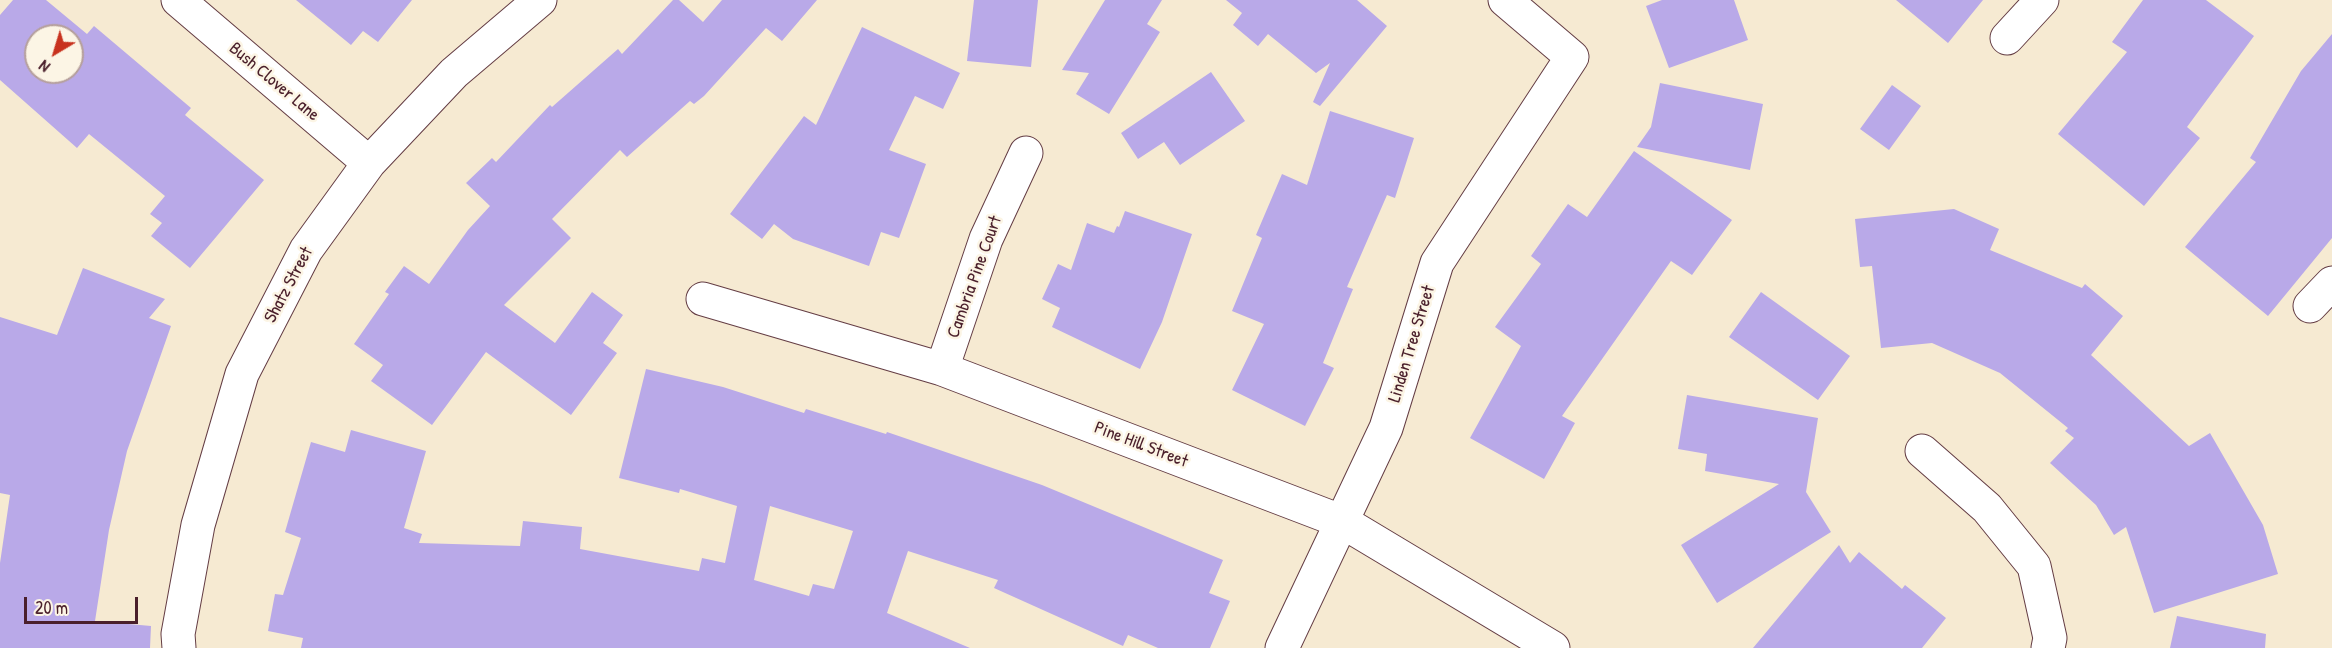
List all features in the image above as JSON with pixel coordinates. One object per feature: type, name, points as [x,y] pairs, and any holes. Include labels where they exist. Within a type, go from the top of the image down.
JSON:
[{"type":"street","name":"Bush Clover Lane","points":[[178,0],[369,164]]},
{"type":"street","name":"Shatz Street","points":[[179,648],[178,634],[198,525],[242,374],[306,250],[369,164],[454,73],[540,0]]},
{"type":"street","name":"Linden Tree Street","points":[[1282,648],[1386,428],[1437,263],[1572,57],[1505,0]]},
{"type":"street","points":[[2007,38],[2042,0]]},
{"type":"street","name":"Cambria Pine Court","points":[[942,369],[986,239],[1026,153]]},
{"type":"street","points":[[2310,306],[2332,283]]},
{"type":"street","name":"Pine Hill Street","points":[[703,299],[942,369],[1343,522],[1553,648]]},
{"type":"street","points":[[1922,451],[1987,508],[2034,566],[2050,638],[2048,648]]},
{"type":"building","points":[[13,0],[46,0],[75,24],[24,24],[24,84],[84,84],[84,32],[87,34],[94,26],[191,108],[185,115],[264,180],[190,268],[151,236],[162,223],[150,214],[165,196],[89,134],[77,148],[0,80],[0,15]]},
{"type":"building","points":[[296,0],[412,0],[378,42],[363,31],[351,45]]},
{"type":"building","points":[[673,0],[679,0],[703,22],[722,0],[817,0],[782,41],[766,28],[704,96],[694,104],[690,101],[627,157],[620,150],[552,219],[571,238],[504,305],[555,343],[592,292],[623,315],[603,343],[617,353],[571,415],[486,352],[432,425],[371,381],[383,365],[354,344],[389,294],[385,292],[404,266],[429,284],[468,230],[490,206],[466,183],[492,158],[496,162],[550,105],[552,107],[618,49],[622,54]]},
{"type":"building","points":[[974,0],[1038,0],[1031,67],[967,61]]},
{"type":"building","points":[[1105,0],[1162,0],[1147,24],[1160,32],[1109,114],[1076,94],[1089,73],[1062,70]]},
{"type":"building","points":[[1226,0],[1357,0],[1387,26],[1320,106],[1313,102],[1330,63],[1316,73],[1268,34],[1258,46],[1233,25],[1242,13]]},
{"type":"building","points":[[1662,0],[1734,0],[1748,40],[1669,68],[1646,6]]},
{"type":"building","points":[[1896,0],[1983,0],[1948,43]]},
{"type":"building","points":[[2143,0],[2206,0],[2254,36],[2187,127],[2200,138],[2144,206],[2058,134],[2127,52],[2112,42]]},
{"type":"building","points":[[862,27],[960,73],[943,109],[915,96],[889,150],[926,164],[899,238],[881,232],[869,266],[793,239],[774,224],[762,239],[730,214],[804,116],[816,125]]},
{"type":"building","points":[[2332,34],[2332,238],[2268,316],[2185,247],[2256,162],[2250,158],[2301,71]]},
{"type":"building","points":[[1211,72],[1245,121],[1180,165],[1164,142],[1138,159],[1121,133]]},
{"type":"building","points":[[1660,83],[1763,104],[1750,170],[1637,147],[1651,127]]},
{"type":"building","points":[[1892,85],[1921,106],[1889,150],[1860,129]]},
{"type":"building","points":[[1330,111],[1414,138],[1395,198],[1387,195],[1347,287],[1353,289],[1323,363],[1334,368],[1305,426],[1232,390],[1264,324],[1232,311],[1262,238],[1256,235],[1282,174],[1307,185]]},
{"type":"building","points":[[1634,151],[1732,220],[1692,275],[1671,261],[1562,416],[1575,423],[1544,479],[1470,438],[1521,346],[1495,327],[1541,264],[1531,256],[1568,204],[1587,217]]},
{"type":"building","points":[[1954,209],[1999,229],[1990,250],[2082,288],[2085,284],[2123,316],[2091,355],[2189,446],[2210,433],[2263,525],[2278,574],[2154,613],[2126,527],[2114,535],[2096,505],[2050,463],[2074,438],[2065,431],[2068,428],[2000,373],[1932,343],[1881,348],[1872,266],[1860,267],[1855,219]]},
{"type":"building","points":[[1125,211],[1192,234],[1162,322],[1140,369],[1052,327],[1060,308],[1042,299],[1058,264],[1071,270],[1087,223],[1114,233]]},
{"type":"building","points":[[83,268],[165,299],[149,318],[171,326],[127,451],[109,530],[95,621],[151,626],[150,648],[0,648],[0,563],[10,495],[0,493],[0,317],[57,335]]},
{"type":"building","points":[[1761,292],[1850,356],[1818,400],[1729,337]]},
{"type":"building","points":[[646,369],[723,387],[804,413],[806,409],[886,434],[887,432],[1042,485],[1223,560],[1209,593],[1230,601],[1210,648],[1158,648],[1128,635],[1123,646],[994,588],[998,580],[908,551],[887,613],[970,648],[301,648],[303,638],[268,631],[275,594],[283,595],[301,538],[285,532],[311,442],[345,452],[351,430],[426,451],[404,528],[422,534],[419,543],[520,546],[523,521],[582,527],[580,549],[699,571],[702,558],[725,563],[737,506],[680,489],[679,493],[619,478]],"holes":[[[770,506],[853,531],[834,589],[813,584],[809,596],[754,580]]]},
{"type":"building","points":[[1687,395],[1818,418],[1806,492],[1831,532],[1717,603],[1681,545],[1779,484],[1705,471],[1707,454],[1678,449]]},
{"type":"building","points":[[1839,545],[1850,563],[1859,552],[1902,589],[1905,585],[1946,618],[1922,648],[1753,648]]},
{"type":"building","points":[[2177,616],[2266,634],[2265,648],[2170,648]]}]
